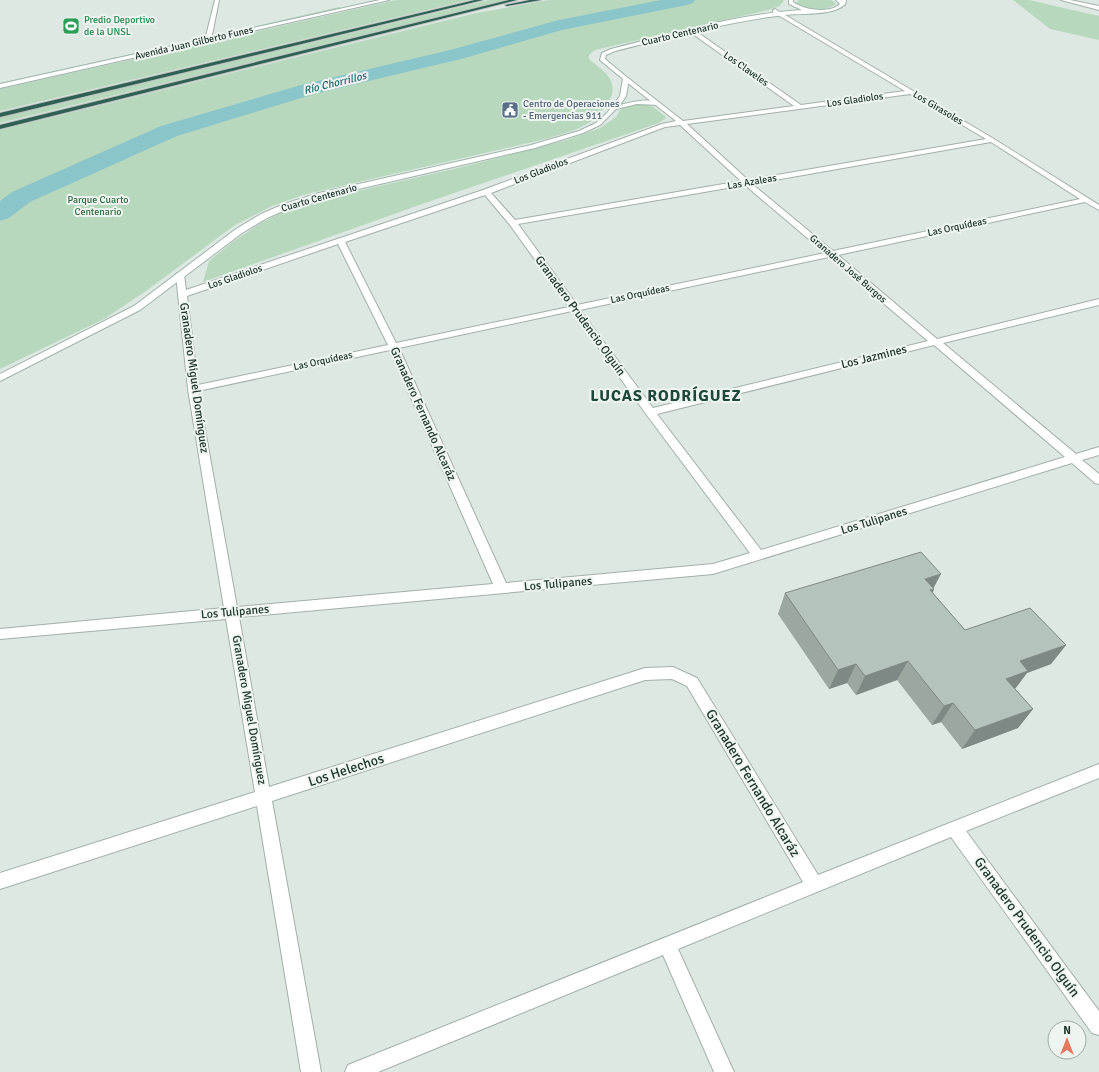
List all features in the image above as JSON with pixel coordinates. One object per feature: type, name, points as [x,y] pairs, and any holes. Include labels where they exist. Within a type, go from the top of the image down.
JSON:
[{"type":"highway","points":[[0,115],[481,0]]},
{"type":"highway","points":[[0,127],[515,0]]},
{"type":"highway","points":[[464,12],[539,0]]},
{"type":"street","points":[[209,37],[217,0]]},
{"type":"street","name":"Avenida Juan Gilberto Funes","points":[[0,86],[333,7],[383,0]]},
{"type":"street","name":"Avenida Juan Gilberto Funes","points":[[0,82],[387,0]]},
{"type":"street","points":[[838,0],[843,2]]},
{"type":"street","points":[[1063,0],[1099,8]]},
{"type":"street","points":[[791,1],[798,7],[816,11]]},
{"type":"street","name":"Cuarto Centenario","points":[[777,12],[791,1]]},
{"type":"street","name":"Cuarto Centenario","points":[[604,54],[613,50],[777,12],[834,10],[839,8],[843,2]]},
{"type":"street","name":"Los Girasoles","points":[[777,12],[992,140],[1099,208]]},
{"type":"street","name":"Los Claveles","points":[[692,31],[800,107]]},
{"type":"street","name":"Granadero José Burgos","points":[[604,54],[602,59],[682,123],[747,183],[1099,480]]},
{"type":"street","name":"Cuarto Centenario","points":[[0,378],[137,308],[239,231],[264,216],[287,206],[322,196],[534,147],[581,132],[598,124],[610,114],[623,96],[626,79]]},
{"type":"street","name":"Los Gladiolos","points":[[183,294],[486,192],[664,125],[910,92]]},
{"type":"street","points":[[614,108],[637,102],[658,104]]},
{"type":"street","name":"Las Azaleas","points":[[513,223],[992,140]]},
{"type":"street","name":"Granadero Prudencio Olguín","points":[[486,192],[513,223],[573,308],[759,556]]},
{"type":"street","name":"Las Orquídeas","points":[[193,388],[1086,200]]},
{"type":"street","name":"Granadero Fernando Alcaráz","points":[[341,242],[393,346],[502,589]]},
{"type":"street","name":"Granadero Miguel Domínguez","points":[[180,275],[193,388],[312,1072]]},
{"type":"street","name":"Los Jazmines","points":[[650,412],[1099,302]]},
{"type":"street","name":"Los Tulipanes","points":[[0,634],[713,569],[1099,451]]},
{"type":"street","name":"Los Helechos","points":[[0,881],[645,674],[672,673],[692,682]]},
{"type":"street","name":"Granadero Fernando Alcaráz","points":[[692,682],[814,885]]},
{"type":"street","points":[[355,1072],[954,828],[1099,771]]},
{"type":"street","name":"Granadero Prudencio Olguín","points":[[954,828],[1099,1026]]},
{"type":"street","points":[[667,945],[724,1072]]},
{"type":"green space","points":[[396,0],[469,0],[0,111],[0,89]]},
{"type":"green space","points":[[489,0],[507,0],[0,123],[0,117]]},
{"type":"green space","name":"Parque Cuarto Centenario","points":[[549,0],[784,0],[780,6],[768,10],[595,50],[589,55],[589,59],[609,77],[613,91],[611,98],[602,111],[587,124],[577,129],[537,141],[303,195],[272,206],[235,225],[146,291],[104,319],[0,369],[0,130],[476,13]]},
{"type":"green space","points":[[799,0],[832,0],[836,4],[827,8],[816,10],[799,6],[796,3]]},
{"type":"green space","points":[[1013,0],[1029,0],[1099,16],[1099,40],[1050,29]]},
{"type":"green space","points":[[339,7],[341,8],[219,36],[217,35]]},
{"type":"green space","points":[[199,39],[197,40],[0,85],[0,83]]},
{"type":"green space","points":[[636,103],[652,106],[666,117],[665,119],[659,123],[428,202],[203,282],[209,261],[234,241],[261,223],[283,212],[327,198],[462,167],[567,140],[600,128],[616,117],[620,110],[625,106]]},
{"type":"building","points":[[921,552],[941,574],[925,579],[934,589],[930,590],[965,630],[1030,608],[1066,645],[1020,661],[1028,671],[1006,679],[1033,709],[975,730],[953,703],[944,706],[908,661],[865,676],[856,664],[838,670],[785,593]]},
{"type":"waterway","name":"Río Chorrillos","points":[[0,213],[21,197],[169,131],[308,89],[454,55],[559,25],[687,0]]},
{"type":"place","name":"Predio Deportivo de la UNSL","points":[[71,26]]},
{"type":"place","name":"Centro de Operaciones - Emergencias 911","points":[[510,110]]},
{"type":"district","name":"LUCAS RODRÍGUEZ","points":[[666,396]]}]
